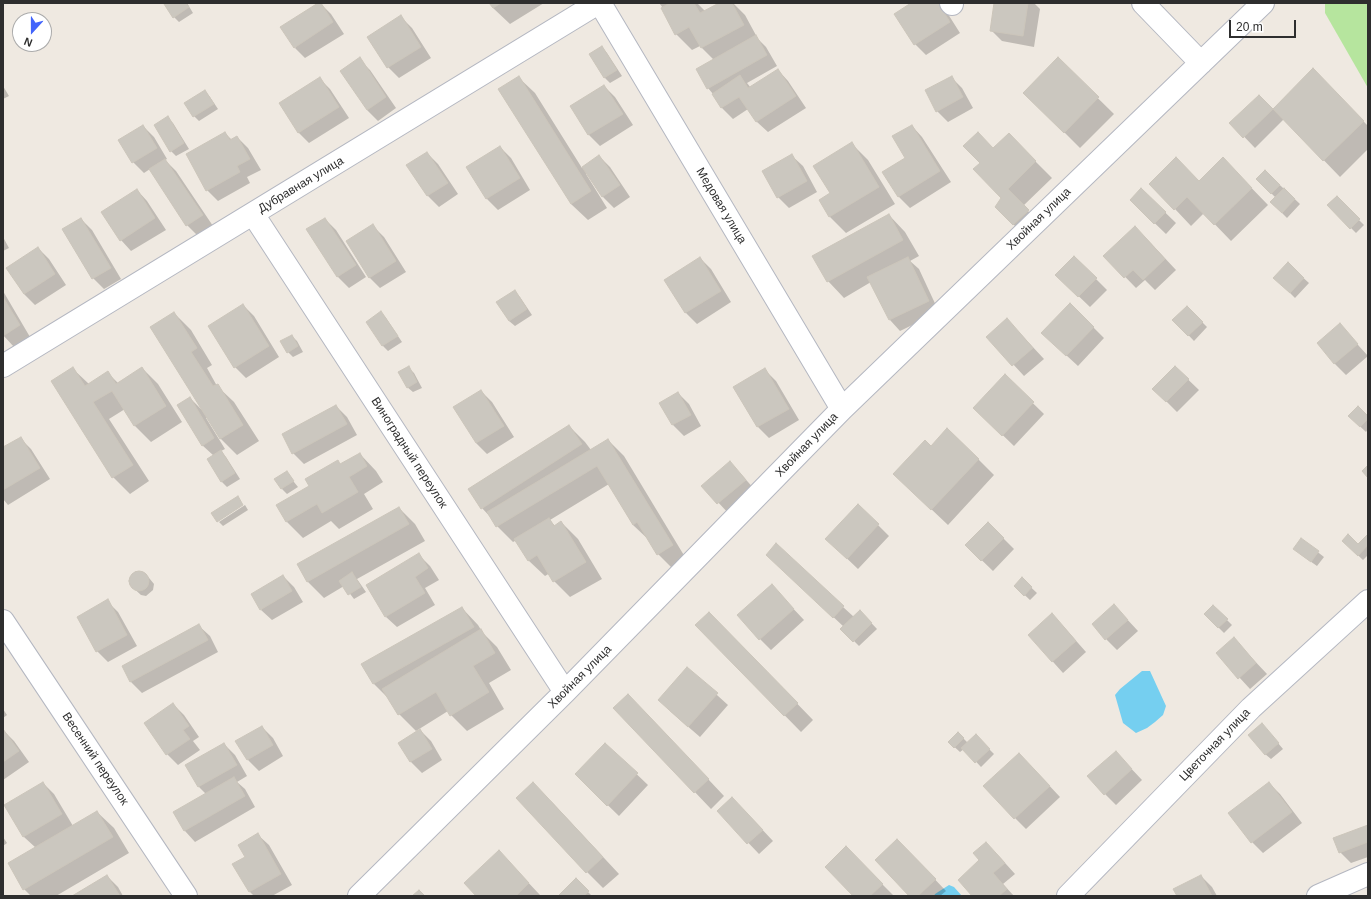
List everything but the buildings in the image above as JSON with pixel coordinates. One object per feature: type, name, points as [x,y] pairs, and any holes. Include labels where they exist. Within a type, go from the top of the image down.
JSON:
[{"type":"street","name":"Дубравная улица","points":[[3,366],[599,3]]},
{"type":"street","name":"Медовая улица","points":[[599,3],[842,409]]},
{"type":"street","points":[[1143,3],[1201,63]]},
{"type":"street","name":"Хвойная улица","points":[[358,896],[565,692],[842,409],[1263,3]]},
{"type":"street","name":"Виноградный переулок","points":[[253,214],[565,692]]},
{"type":"street","name":"Цветочная улица","points":[[1068,896],[1251,708],[1368,601]]},
{"type":"street","name":"Весенний переулок","points":[[3,621],[186,896]]},
{"type":"street","points":[[1318,896],[1368,874]]},
{"type":"green space","points":[[1325,3],[1368,3],[1368,88],[1325,13]]},
{"type":"water","points":[[1142,671],[1150,671],[1166,706],[1163,715],[1147,728],[1136,733],[1123,723],[1115,695]]},
{"type":"water","points":[[949,885],[954,887],[962,896],[934,896],[935,894]]}]
